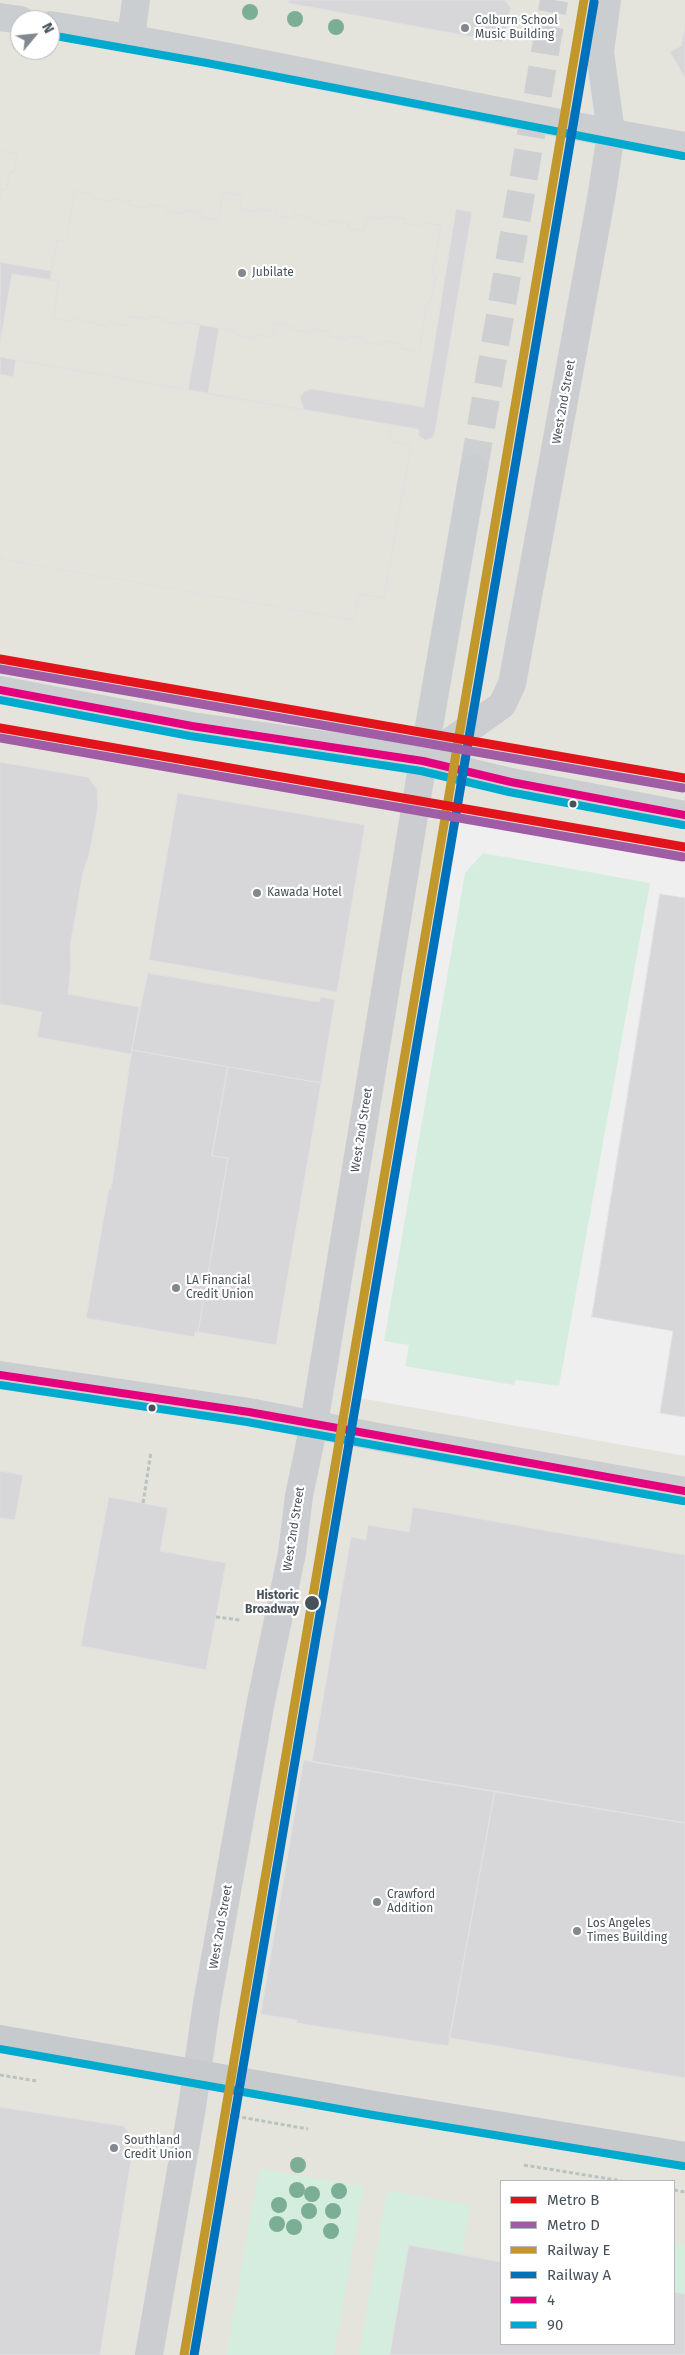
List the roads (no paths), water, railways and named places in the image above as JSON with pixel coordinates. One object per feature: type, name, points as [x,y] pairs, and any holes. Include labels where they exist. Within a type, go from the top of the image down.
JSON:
[{"type":"main road","points":[[131,37],[136,0]]},
{"type":"main road","name":"West 2nd Street","points":[[606,0],[600,52],[611,133]]},
{"type":"main road","points":[[60,26],[131,37],[470,106],[685,146]]},
{"type":"main road","name":"West 2nd Street","points":[[423,761],[474,468]]},
{"type":"main road","points":[[0,690],[192,726],[368,751],[423,761],[511,782],[685,815]]},
{"type":"main road","points":[[0,1375],[314,1424],[685,1491]]},
{"type":"main road","points":[[0,2039],[685,2156]]},
{"type":"street","name":"West 2nd Street","points":[[149,2355],[197,2074],[207,2003],[261,1701],[292,1552],[299,1496],[314,1424],[423,761],[502,705],[512,684],[602,193],[611,133]]},
{"type":"tunnel","points":[[474,468],[554,0]]},
{"type":"metro line","name":"B","points":[[0,659],[685,778]]},
{"type":"metro line","name":"D","points":[[0,669],[683,788]]},
{"type":"metro line","name":"B","points":[[0,728],[685,847]]},
{"type":"metro line","name":"D","points":[[0,738],[683,857]]},
{"type":"rail line","name":"E","points":[[184,2355],[584,0]]},
{"type":"rail line","name":"A","points":[[194,2355],[594,2]]},
{"type":"place","name":"Colburn School Music Building","points":[[465,28]]},
{"type":"place","name":"Jubilate","points":[[242,273]]},
{"type":"place","name":"Kawada Hotel","points":[[257,893]]},
{"type":"place","name":"LA Financial Credit Union","points":[[176,1288]]},
{"type":"place","name":"Historic Broadway","points":[[312,1603]]},
{"type":"place","name":"Crawford Addition","points":[[377,1902]]},
{"type":"place","name":"Los Angeles Times Building","points":[[577,1931]]},
{"type":"place","name":"Southland Credit Union","points":[[114,2148]]}]
